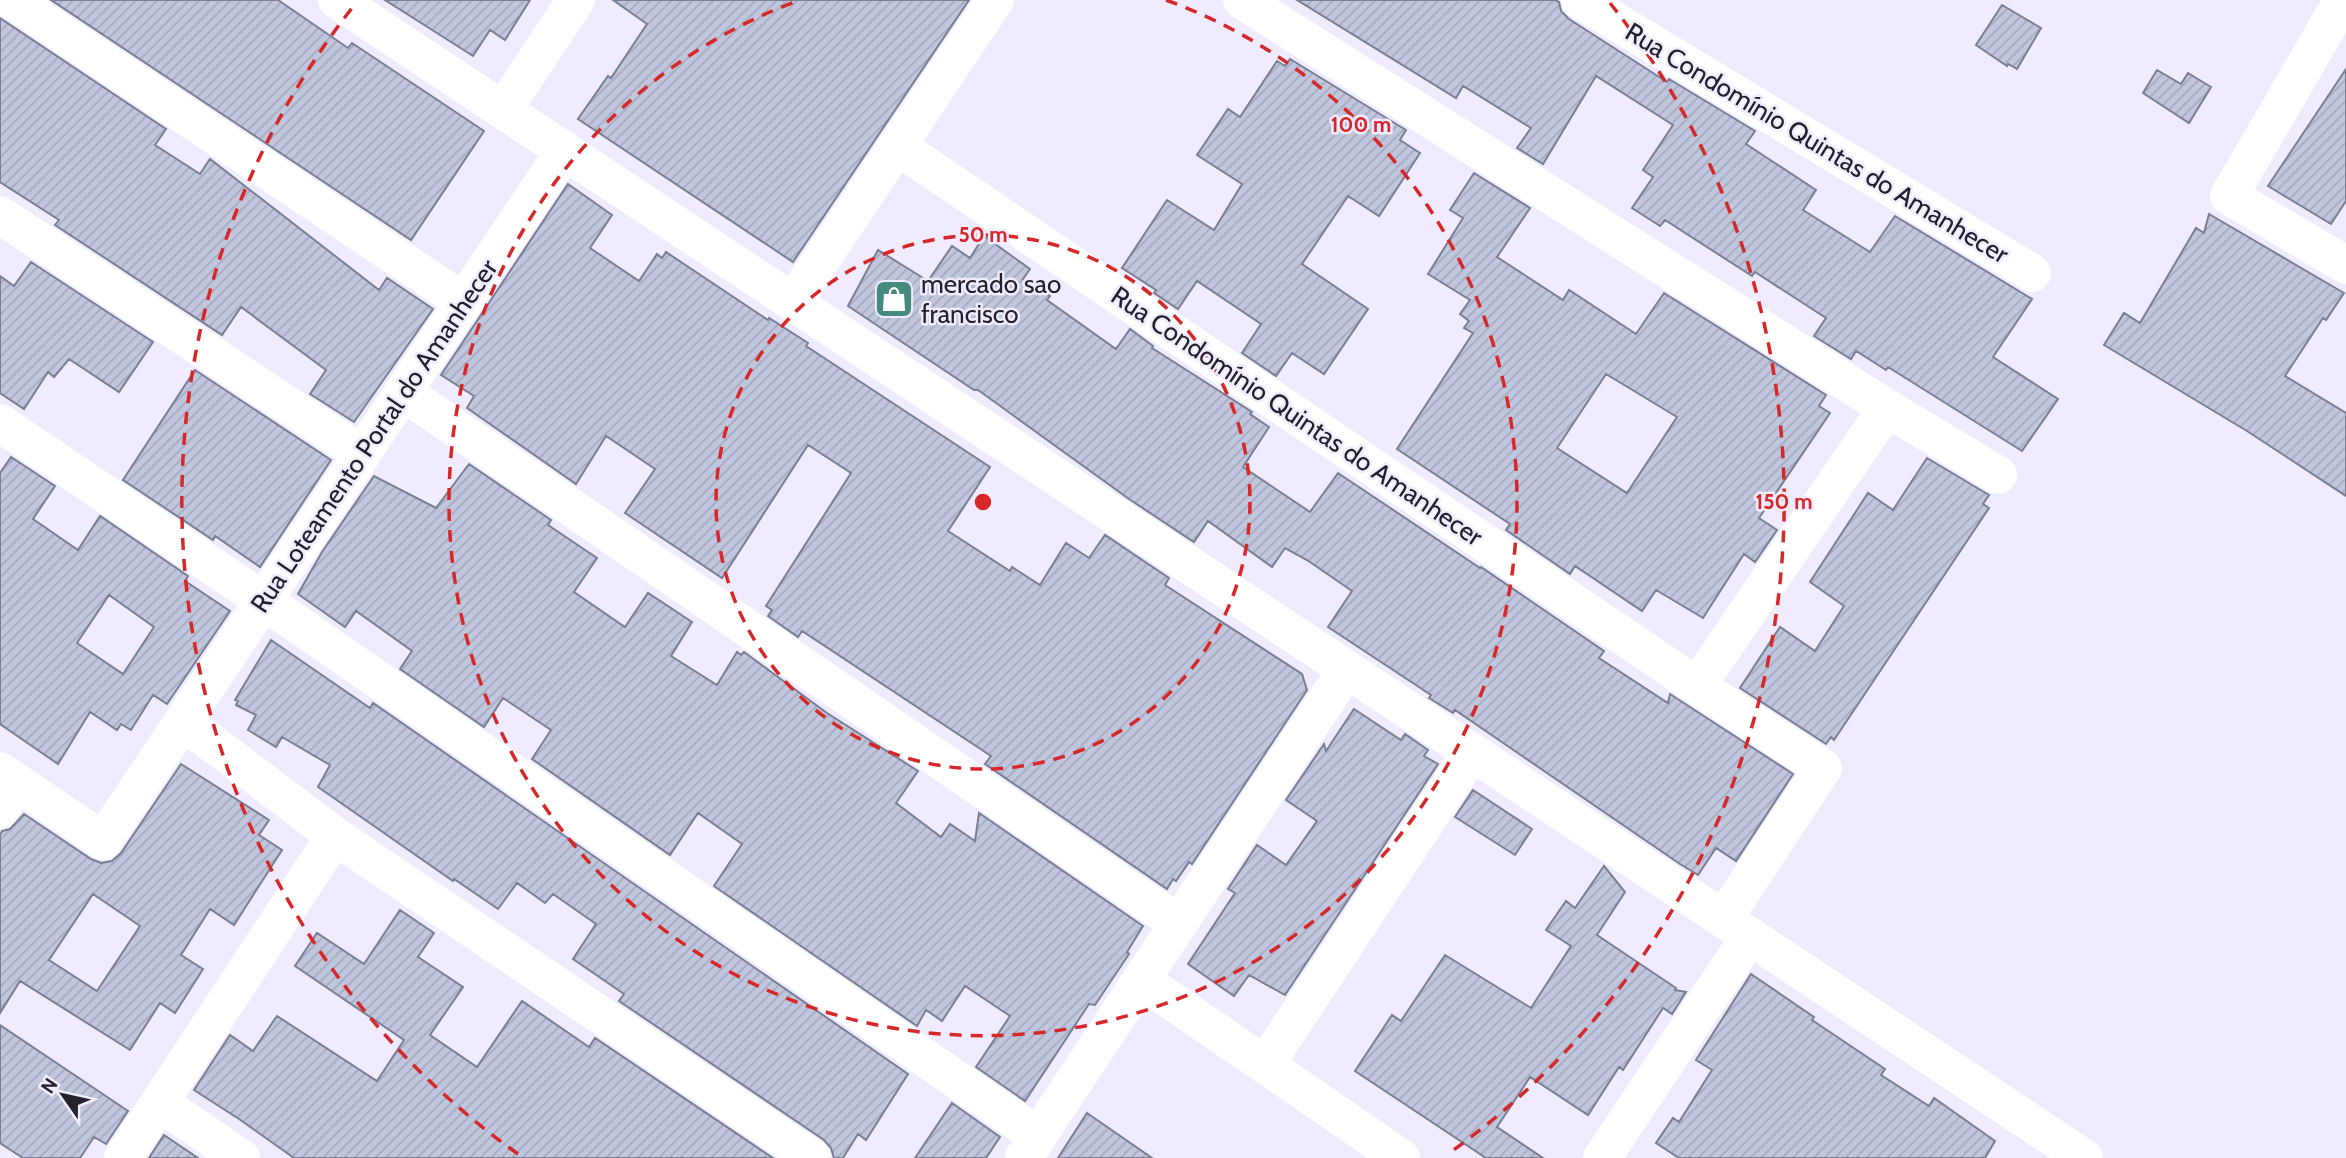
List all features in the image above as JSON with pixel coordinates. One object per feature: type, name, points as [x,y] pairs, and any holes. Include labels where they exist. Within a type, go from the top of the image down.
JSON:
[{"type":"street","points":[[12,0],[464,302]]},
{"type":"street","points":[[337,0],[1737,927],[2045,1147],[2084,1158]]},
{"type":"street","points":[[503,110],[576,0]]},
{"type":"street","points":[[793,302],[995,0]]},
{"type":"street","points":[[1242,0],[1887,408],[1998,475]]},
{"type":"street","points":[[2343,0],[2229,196],[2346,265]]},
{"type":"street","name":"Rua Condomínio Quintas do Amanhecer","points":[[1598,5],[2032,273]]},
{"type":"street","name":"Rua Condomínio Quintas do Amanhecer","points":[[897,146],[1697,686],[1823,768],[1737,927]]},
{"type":"street","name":"Rua Loteamento Portal do Amanhecer","points":[[6,788],[103,841],[565,150]]},
{"type":"street","points":[[0,215],[362,454]]},
{"type":"street","points":[[403,392],[1179,923]]},
{"type":"street","points":[[1697,686],[1887,408]]},
{"type":"street","points":[[0,423],[264,601],[1031,1147],[1347,669]]},
{"type":"street","points":[[183,721],[335,836],[812,1158]]},
{"type":"street","points":[[1265,1065],[1472,752]]},
{"type":"street","points":[[123,1158],[335,836]]},
{"type":"street","points":[[1602,1158],[1737,927]]},
{"type":"street","points":[[1141,980],[1401,1158]]},
{"type":"street","points":[[160,1103],[241,1158]]},
{"type":"building","points":[[51,0],[278,0],[348,48],[352,43],[484,131],[411,240]]},
{"type":"building","points":[[385,0],[530,0],[505,40],[490,30],[473,56]]},
{"type":"building","points":[[613,0],[969,0],[793,262],[578,119],[608,76],[611,78],[647,24]]},
{"type":"building","points":[[1297,0],[1559,2],[1561,11],[1569,19],[1667,82],[1669,79],[1755,131],[1746,144],[1816,190],[1803,210],[1870,252],[1895,216],[2032,299],[1993,357],[2058,399],[2022,451],[1888,367],[1886,370],[1856,351],[1851,359],[1814,336],[1826,318],[1755,272],[1752,276],[1665,220],[1660,226],[1632,208],[1653,177],[1643,170],[1673,125],[1596,76],[1543,164],[1517,148],[1531,128],[1463,86],[1456,98]]},
{"type":"building","points":[[2002,5],[2041,28],[2017,69],[2008,64],[2007,66],[1976,45]]},
{"type":"building","points":[[0,18],[166,129],[155,145],[200,174],[210,159],[379,290],[387,278],[433,309],[354,422],[310,394],[326,370],[241,307],[222,335],[55,225],[59,220],[0,182]]},
{"type":"building","points":[[1290,59],[1406,130],[1400,140],[1420,153],[1379,216],[1348,196],[1302,264],[1368,309],[1324,374],[1292,353],[1276,376],[1242,353],[1261,324],[1197,281],[1178,309],[1154,293],[1156,290],[1122,268],[1167,200],[1214,230],[1242,184],[1197,155],[1228,109],[1240,117],[1277,61],[1285,66]]},
{"type":"building","points":[[2346,69],[2346,201],[2331,224],[2268,186]]},
{"type":"building","points":[[2157,70],[2181,84],[2188,73],[2211,87],[2189,123],[2143,93]]},
{"type":"building","points":[[1474,173],[1530,208],[1497,257],[1563,300],[1569,290],[1636,334],[1664,293],[1826,395],[1819,406],[1830,413],[1759,518],[1777,530],[1755,562],[1744,554],[1703,618],[1656,590],[1642,611],[1575,566],[1570,574],[1506,530],[1510,524],[1397,449],[1473,333],[1464,328],[1469,321],[1460,314],[1470,300],[1428,274],[1463,218],[1450,210]],"holes":[[[1606,374],[1677,417],[1627,493],[1557,448]]]},
{"type":"building","points":[[568,184],[612,215],[590,248],[639,281],[657,254],[662,258],[666,252],[768,320],[769,318],[808,343],[806,346],[990,467],[948,531],[1010,571],[1012,567],[1040,585],[1066,543],[1089,558],[1105,535],[1169,578],[1165,585],[1302,674],[1307,690],[1192,864],[1189,862],[1167,889],[985,764],[991,756],[802,631],[798,637],[768,616],[772,610],[766,606],[851,473],[808,445],[722,578],[625,513],[655,469],[606,436],[576,484],[467,408],[474,396],[441,375]]},
{"type":"building","points":[[2209,214],[2344,293],[2326,320],[2323,318],[2285,376],[2346,413],[2346,496],[2247,431],[2104,345],[2124,313],[2140,323],[2196,228],[2204,233]]},
{"type":"building","points":[[984,236],[1030,269],[1023,279],[1050,296],[1047,300],[1116,349],[1130,329],[1153,346],[1152,348],[1252,412],[1250,414],[1269,427],[1243,467],[1310,512],[1338,473],[1604,651],[1599,658],[1668,703],[1670,694],[1793,774],[1736,861],[1716,848],[1698,875],[1680,864],[1455,710],[1453,713],[1429,698],[1431,695],[1328,627],[1352,591],[1307,560],[1285,548],[1272,567],[1208,521],[1194,542],[1129,499],[978,390],[974,390],[848,306],[878,250],[928,281],[952,246],[970,258]]},
{"type":"building","points":[[31,262],[153,342],[119,392],[69,359],[54,377],[48,372],[24,409],[0,393],[0,276],[14,286]]},
{"type":"building","points":[[195,370],[331,460],[260,567],[215,536],[213,540],[123,480]]},
{"type":"building","points":[[11,457],[55,486],[33,519],[78,550],[100,516],[188,576],[185,581],[230,611],[167,704],[153,695],[131,730],[121,724],[117,730],[90,712],[58,764],[0,724],[0,473]],"holes":[[[109,595],[154,627],[123,674],[77,643]]]},
{"type":"building","points":[[1927,458],[1989,495],[1983,504],[1989,508],[1834,740],[1831,737],[1826,744],[1740,688],[1780,627],[1815,651],[1844,606],[1810,582],[1868,493],[1893,510]]},
{"type":"building","points":[[469,464],[551,520],[548,525],[597,558],[574,592],[625,627],[648,593],[692,622],[671,656],[717,685],[737,652],[741,655],[744,652],[827,713],[918,771],[896,803],[941,837],[950,824],[975,841],[979,813],[1143,926],[1127,952],[1129,954],[1095,1005],[1089,1004],[1025,1101],[976,1067],[1010,1016],[965,986],[942,1021],[926,1010],[917,1026],[714,886],[742,844],[698,813],[670,855],[532,759],[551,730],[503,698],[484,727],[400,669],[412,651],[356,611],[345,627],[298,594],[322,552],[374,476],[436,508]]},
{"type":"building","points":[[271,640],[370,708],[373,703],[908,1074],[866,1140],[858,1134],[843,1158],[834,1158],[831,1148],[824,1140],[619,1001],[624,994],[573,959],[596,924],[553,894],[545,903],[517,883],[498,909],[318,787],[330,765],[282,737],[276,747],[248,730],[256,715],[236,705],[238,701],[235,700]]},
{"type":"building","points":[[1354,709],[1401,740],[1405,734],[1428,750],[1424,756],[1438,764],[1285,995],[1249,975],[1234,996],[1188,964],[1235,893],[1228,889],[1257,845],[1286,865],[1317,821],[1286,800],[1324,744],[1326,751]]},
{"type":"building","points":[[181,764],[269,820],[259,835],[282,850],[234,925],[210,909],[181,955],[203,969],[175,1013],[160,1003],[130,1050],[20,981],[0,1013],[2,831],[10,829],[24,814],[91,859],[101,863],[112,861],[121,853]],"holes":[[[93,894],[140,926],[97,991],[49,960]]]},
{"type":"building","points":[[1473,790],[1532,829],[1515,855],[1455,817]]},
{"type":"building","points":[[1604,866],[1625,892],[1597,935],[1676,988],[1675,990],[1686,992],[1672,1014],[1663,1008],[1623,1070],[1619,1067],[1588,1115],[1530,1077],[1497,1127],[1543,1158],[1486,1158],[1355,1071],[1392,1015],[1401,1021],[1445,955],[1531,1008],[1571,946],[1546,930],[1566,901],[1575,908]]},
{"type":"building","points":[[400,910],[434,933],[418,957],[463,987],[430,1035],[477,1067],[522,1001],[589,1047],[595,1038],[773,1158],[294,1158],[194,1090],[230,1035],[253,1051],[277,1016],[377,1081],[404,1040],[295,966],[317,933],[364,964]]},
{"type":"building","points":[[1751,974],[1814,1017],[1812,1020],[1885,1069],[1881,1075],[1929,1106],[1934,1098],[1995,1141],[1985,1158],[1679,1158],[1656,1143],[1673,1118],[1679,1122],[1712,1070],[1696,1060]]},
{"type":"building","points":[[0,1025],[128,1111],[106,1144],[94,1137],[80,1158],[23,1158],[0,1143]]},
{"type":"building","points":[[952,1103],[1000,1137],[986,1158],[915,1158]]},
{"type":"building","points":[[1087,1113],[1152,1158],[1058,1158]]},
{"type":"building","points":[[164,1135],[198,1158],[149,1158]]},
{"type":"place","name":"mercado sao francisco","points":[[894,299]]}]
